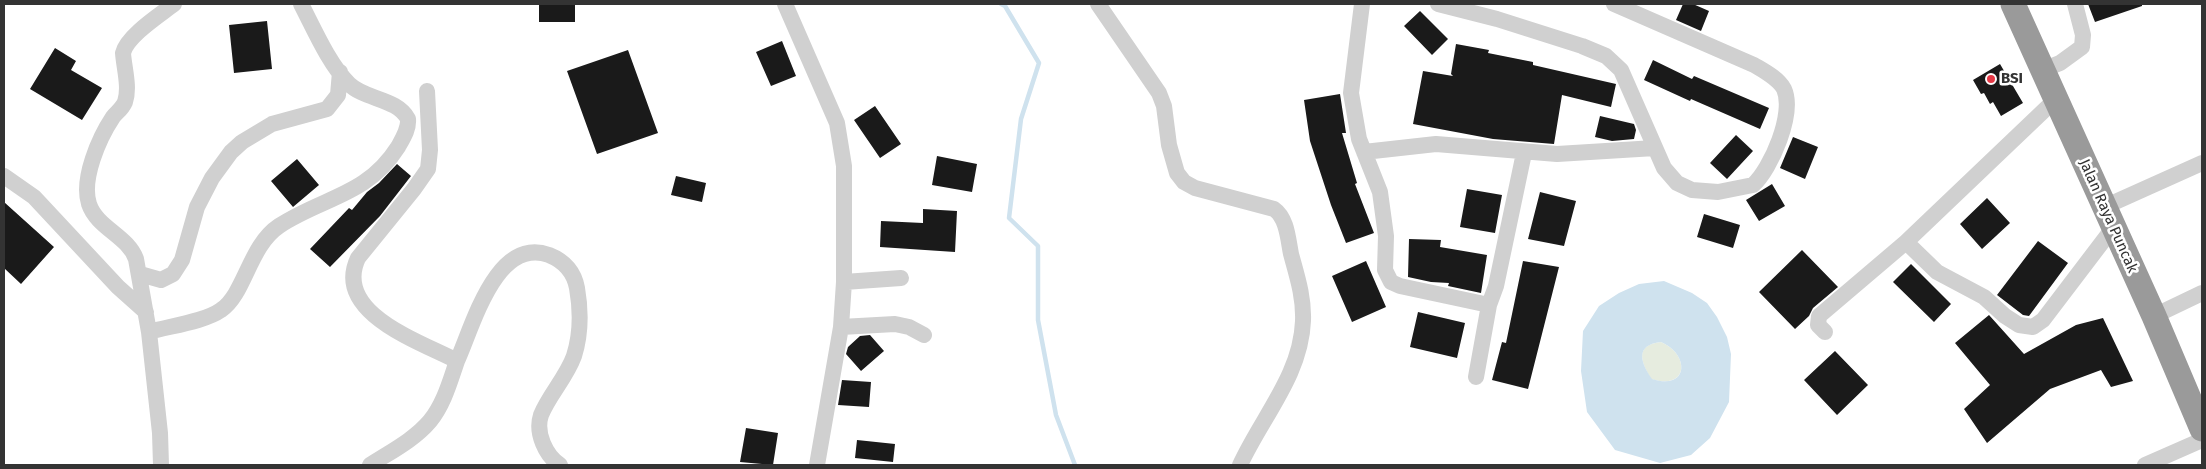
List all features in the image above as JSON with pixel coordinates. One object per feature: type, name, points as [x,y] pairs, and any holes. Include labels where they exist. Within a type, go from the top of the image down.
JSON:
[{"type":"highway","name":"Jalan Raya Puncak","points":[[2013,4],[2154,316],[2202,429]]},
{"type":"street","points":[[161,465],[160,433],[140,274],[132,250],[93,213],[87,197],[87,181],[98,148],[114,117],[125,101],[123,53],[125,47],[142,30],[174,4]]},
{"type":"street","points":[[148,332],[221,310],[235,294],[256,252],[273,230],[289,220],[358,187],[392,157],[406,131],[408,124],[406,115],[400,109],[357,90],[348,83],[301,4]]},
{"type":"street","points":[[785,4],[840,132],[844,166],[844,282],[841,327],[818,465]]},
{"type":"street","points":[[1098,4],[1162,98],[1172,156],[1179,177],[1195,188],[1274,209],[1282,218],[1300,284],[1303,319],[1300,350],[1285,384],[1240,465]]},
{"type":"street","points":[[1362,4],[1351,93],[1359,139],[1380,192],[1386,236],[1385,270],[1388,279],[1396,285],[1489,305]]},
{"type":"street","points":[[1438,4],[1497,19],[1582,46],[1606,56],[1621,70],[1664,168],[1677,183],[1692,190],[1718,192],[1753,185],[1768,163],[1783,132],[1786,116],[1784,90],[1772,77],[1754,65],[1614,4]]},
{"type":"street","points":[[2042,70],[2060,62],[2082,47],[2083,35],[2076,4]]},
{"type":"street","points":[[140,274],[161,280],[173,274],[182,260],[197,207],[212,178],[231,152],[242,142],[272,124],[327,109],[338,96],[340,72]]},
{"type":"street","points":[[427,91],[430,150],[428,169],[358,258],[354,270],[354,281],[360,300],[377,319],[457,361]]},
{"type":"street","points":[[1825,332],[1818,325],[1819,316],[1906,242],[2056,99]]},
{"type":"street","points":[[1364,152],[1436,144],[1524,152],[1597,153],[1655,148]]},
{"type":"street","points":[[1476,378],[1489,305],[1496,286],[1524,152]]},
{"type":"street","points":[[1906,242],[1937,272],[1984,297],[2005,316],[2019,325],[2029,328],[2038,325],[2043,320],[2108,217],[2202,163]]},
{"type":"street","points":[[4,176],[34,197],[118,287],[146,312]]},
{"type":"street","points":[[370,465],[416,435],[430,421],[439,406],[490,285],[507,263],[527,253],[536,252],[557,259],[568,268],[577,287],[580,320],[578,343],[565,377],[543,412],[540,424],[546,449],[554,461],[560,465]]},
{"type":"street","points":[[844,282],[901,278]]},
{"type":"street","points":[[2154,316],[2202,293]]},
{"type":"street","points":[[841,327],[895,324],[909,327],[924,335]]},
{"type":"street","points":[[2145,465],[2202,440]]},
{"type":"shaded area","points":[[1661,342],[1677,355],[1681,362],[1679,376],[1673,380],[1651,379],[1643,361],[1643,351],[1652,344]]},
{"type":"water","points":[[1664,281],[1692,293],[1707,303],[1717,317],[1727,337],[1731,354],[1729,402],[1710,438],[1691,455],[1660,463],[1615,450],[1587,412],[1581,371],[1583,331],[1599,306],[1619,293],[1639,284]],"holes":[[[1661,342],[1670,348],[1681,362],[1679,376],[1673,380],[1652,379],[1643,361],[1643,351],[1652,344]]]},
{"type":"building","points":[[539,4],[575,4],[575,22],[539,22]]},
{"type":"building","points":[[1683,4],[1693,4],[1709,11],[1701,31],[1676,20]]},
{"type":"building","points":[[2088,4],[2142,4],[2142,6],[2095,22]]},
{"type":"building","points":[[1420,11],[1448,39],[1432,55],[1404,26]]},
{"type":"building","points":[[267,21],[272,69],[234,73],[229,25]]},
{"type":"building","points":[[782,41],[796,76],[771,86],[756,52]]},
{"type":"building","points":[[1456,44],[1489,50],[1488,53],[1533,62],[1533,65],[1616,84],[1611,107],[1562,95],[1554,144],[1493,139],[1413,124],[1423,71],[1453,76],[1451,74]]},
{"type":"building","points":[[55,48],[76,61],[71,70],[102,88],[82,120],[30,89]]},
{"type":"building","points":[[628,50],[658,133],[597,154],[567,71]]},
{"type":"building","points":[[1653,60],[1692,79],[1694,76],[1769,108],[1760,129],[1644,80]]},
{"type":"building","points":[[2000,64],[2023,103],[2001,116],[1993,102],[1990,104],[1984,93],[1981,94],[1973,80]]},
{"type":"building","points":[[1340,94],[1346,133],[1342,133],[1357,183],[1355,184],[1374,233],[1346,243],[1310,141],[1304,100]]},
{"type":"building","points":[[875,106],[901,144],[880,158],[854,120]]},
{"type":"building","points":[[1600,116],[1634,124],[1636,130],[1634,139],[1612,141],[1595,137]]},
{"type":"building","points":[[1736,135],[1753,151],[1727,179],[1710,163]]},
{"type":"building","points":[[1793,137],[1818,147],[1805,179],[1780,168]]},
{"type":"building","points":[[937,156],[977,164],[972,192],[932,185]]},
{"type":"building","points":[[297,159],[319,185],[293,207],[271,181]]},
{"type":"building","points":[[397,164],[411,176],[380,216],[330,267],[310,249],[349,208],[352,210],[367,192],[379,183]]},
{"type":"building","points":[[676,176],[706,183],[702,202],[671,195]]},
{"type":"building","points":[[1772,184],[1785,206],[1759,221],[1746,200]]},
{"type":"building","points":[[1467,189],[1502,195],[1495,233],[1460,227]]},
{"type":"building","points":[[1540,192],[1576,201],[1564,246],[1528,239]]},
{"type":"building","points":[[1987,198],[2010,223],[1982,249],[1960,224]]},
{"type":"building","points":[[4,202],[54,247],[21,284],[4,268]]},
{"type":"building","points":[[923,209],[957,211],[955,252],[880,247],[881,221],[923,223]]},
{"type":"building","points":[[1704,214],[1740,225],[1733,248],[1697,237]]},
{"type":"building","points":[[1409,239],[1441,240],[1440,247],[1487,255],[1481,293],[1448,286],[1449,283],[1431,282],[1408,277]]},
{"type":"building","points":[[2038,241],[2068,263],[2029,316],[2023,315],[1997,295]]},
{"type":"building","points":[[1802,250],[1838,287],[1813,308],[1809,316],[1795,329],[1759,292]]},
{"type":"building","points":[[1366,261],[1386,307],[1352,322],[1332,276]]},
{"type":"building","points":[[1523,261],[1559,267],[1528,389],[1492,380],[1502,342],[1506,343]]},
{"type":"building","points":[[1911,264],[1951,304],[1934,322],[1893,282]]},
{"type":"building","points":[[1418,312],[1465,323],[1457,358],[1410,347]]},
{"type":"building","points":[[1989,315],[2024,354],[2076,325],[2103,318],[2133,381],[2111,387],[2101,370],[2050,389],[1987,443],[1964,409],[1990,385],[1955,343]]},
{"type":"building","points":[[870,335],[884,351],[861,371],[846,354],[848,347],[860,336]]},
{"type":"building","points":[[1835,351],[1868,385],[1837,415],[1804,380]]},
{"type":"building","points":[[842,380],[871,382],[869,407],[838,405]]},
{"type":"building","points":[[746,428],[778,433],[773,465],[740,462]]},
{"type":"building","points":[[857,440],[895,444],[893,462],[855,458]]},
{"type":"waterway","points":[[1001,4],[1005,6],[1039,63],[1021,119],[1009,218],[1038,246],[1038,320],[1056,415],[1075,465]]},
{"type":"place","name":"BSI","points":[[1991,79]]}]
